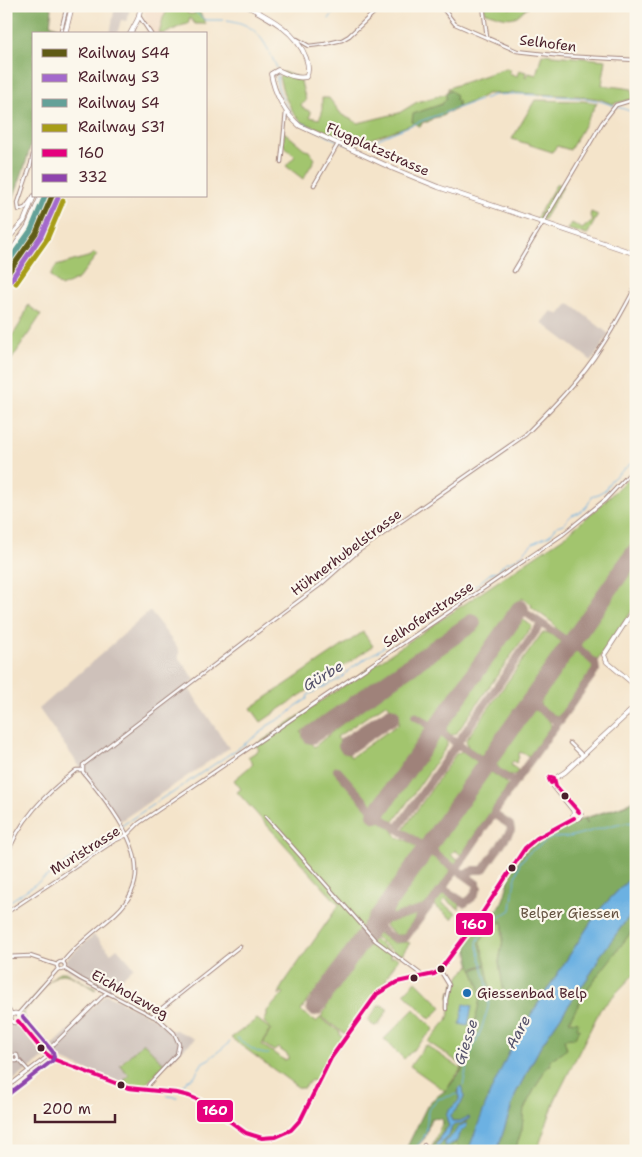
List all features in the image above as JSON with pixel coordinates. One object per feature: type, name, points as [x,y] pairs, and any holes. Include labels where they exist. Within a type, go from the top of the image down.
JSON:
[{"type":"street","points":[[60,32],[67,6]]},
{"type":"street","points":[[66,32],[72,6]]},
{"type":"street","points":[[131,32],[139,16],[141,6]]},
{"type":"street","name":"Flugplatzstrasse","points":[[247,6],[286,30],[296,39],[305,55],[308,75],[300,78],[278,70],[271,74],[286,110],[300,126],[438,187],[636,254]]},
{"type":"street","points":[[312,6],[315,8],[317,6]]},
{"type":"street","points":[[296,39],[310,46],[339,42],[349,36],[381,6]]},
{"type":"street","name":"Selhofen","points":[[440,6],[455,24],[519,51],[562,56],[636,60]]},
{"type":"street","points":[[483,6],[487,38]]},
{"type":"street","points":[[139,16],[150,32]]},
{"type":"street","points":[[514,271],[602,123],[615,106],[636,99]]},
{"type":"street","points":[[281,162],[286,110]]},
{"type":"street","points":[[314,185],[338,144]]},
{"type":"street","points":[[32,159],[18,203],[19,210],[25,208],[32,198]]},
{"type":"street","points":[[6,241],[24,221],[33,198]]},
{"type":"street","points":[[6,259],[24,233],[41,198]]},
{"type":"street","name":"Hühnerhubelstrasse","points":[[6,859],[19,830],[34,808],[56,786],[76,770],[82,768],[280,614],[320,586],[358,552],[525,435],[592,361],[636,286]]},
{"type":"street","name":"Selhofenstrasse","points":[[222,767],[562,535],[605,500],[636,467]]},
{"type":"street","points":[[636,606],[604,655],[607,662],[636,686]]},
{"type":"street","points":[[82,768],[120,823],[133,847],[136,863],[136,880],[131,893],[120,910],[67,956],[63,962],[59,962],[58,967],[18,1014],[18,1021],[47,1055],[128,1088],[189,1096],[203,1102],[252,1136],[270,1138],[283,1135],[301,1119],[331,1058],[375,996],[388,986],[440,970],[479,918],[525,848],[575,814],[553,781],[636,706]]},
{"type":"street","points":[[570,743],[582,755]]},
{"type":"street","name":"Muristrasse","points":[[6,913],[114,841],[127,835],[139,823],[222,767]]},
{"type":"street","points":[[266,818],[375,940],[423,976]]},
{"type":"street","points":[[152,1016],[240,946]]},
{"type":"street","points":[[6,957],[30,956],[62,970],[66,966],[63,962]]},
{"type":"street","points":[[417,972],[419,968]]},
{"type":"street","name":"Eichholzweg","points":[[65,969],[163,1022],[172,1031],[179,1048],[176,1056],[149,1084],[146,1091]]},
{"type":"street","points":[[440,970],[449,985],[446,1009]]},
{"type":"street","points":[[6,1088],[47,1055],[106,992]]},
{"type":"street","points":[[6,1007],[12,1014],[18,1014]]},
{"type":"street","points":[[12,1014],[10,1022],[18,1021]]},
{"type":"street","points":[[6,1048],[12,1055],[12,1061],[18,1059],[29,1071]]},
{"type":"street","points":[[424,1145],[428,1151]]},
{"type":"shaded area","points":[[115,6],[130,6],[126,21],[121,20],[118,32],[110,32]]},
{"type":"shaded area","points":[[144,6],[170,6],[163,18],[160,32],[150,32],[145,23]]},
{"type":"shaded area","points":[[49,198],[52,198],[40,230],[6,278],[7,271],[37,228]]},
{"type":"shaded area","points":[[569,303],[609,334],[592,361],[542,323],[552,311],[559,315]]},
{"type":"shaded area","points":[[150,611],[179,650],[179,658],[195,680],[187,686],[229,748],[119,822],[39,709]]},
{"type":"shaded area","points":[[94,935],[111,953],[117,948],[134,967],[111,988],[110,991],[112,993],[67,969],[67,958]]},
{"type":"shaded area","points":[[106,994],[162,1023],[168,1031],[176,1030],[195,1039],[165,1065],[143,1042],[120,1064],[129,1075],[124,1084],[46,1052]]},
{"type":"shaded area","points":[[6,1010],[9,1015],[10,1024],[18,1024],[45,1057],[6,1086]]},
{"type":"green space","points":[[6,6],[50,6],[52,9],[50,24],[60,28],[59,32],[32,32],[32,141],[6,219]]},
{"type":"green space","points":[[170,6],[186,6],[188,14],[194,14],[196,10],[194,6],[196,6],[206,24],[195,24],[190,18],[188,24],[169,32],[160,32],[163,18]]},
{"type":"green space","points":[[484,6],[507,6],[510,9],[513,6],[531,6],[517,16],[509,18],[485,12]]},
{"type":"green space","points":[[542,54],[606,60],[602,85],[632,89],[633,99],[612,104],[600,99],[578,96],[517,93],[486,94],[451,110],[356,143],[302,122],[294,114],[284,95],[279,77],[283,72],[300,78],[306,101],[301,105],[311,112],[310,117],[319,119],[322,113],[322,98],[329,98],[342,115],[358,123],[399,113],[417,102],[448,93],[448,88],[506,68],[510,69],[509,73],[517,76],[519,70],[526,72],[525,78],[529,73],[536,75]]},
{"type":"green space","points":[[450,90],[456,95],[455,99],[458,101],[458,107],[443,116],[423,122],[420,127],[412,122],[413,114],[442,104],[446,99],[446,92]]},
{"type":"green space","points":[[535,100],[597,103],[570,150],[557,146],[552,152],[512,139]]},
{"type":"green space","points":[[284,132],[308,150],[315,159],[303,179],[286,166],[295,156],[283,145]]},
{"type":"green space","points":[[557,183],[563,187],[544,219],[541,221],[536,219]]},
{"type":"green space","points":[[591,212],[598,215],[587,235],[567,229],[572,223],[582,229],[593,220],[590,216]]},
{"type":"green space","points":[[94,253],[97,255],[78,279],[61,287],[50,276],[56,266],[91,256]]},
{"type":"green space","points":[[28,305],[41,315],[6,368],[6,341],[20,324]]},
{"type":"green space","points":[[636,470],[636,541],[567,639],[558,631],[553,623],[522,598],[374,808],[339,768],[335,771],[374,817],[391,828],[398,838],[408,841],[419,849],[365,926],[363,926],[364,928],[317,994],[309,998],[301,1011],[316,1022],[320,1018],[340,1032],[340,1035],[345,1038],[316,1082],[311,1080],[304,1088],[299,1088],[231,1038],[257,1019],[270,1029],[262,1045],[284,1060],[288,1059],[288,1055],[278,1048],[274,1051],[264,1044],[271,1029],[264,1022],[267,1011],[284,993],[282,992],[279,995],[282,986],[339,905],[237,792],[241,789],[234,780],[253,764],[248,757],[259,750],[256,745],[565,536],[601,505]],"holes":[[[472,615],[479,625],[379,693],[314,747],[301,732]],[[387,703],[400,723],[351,757],[337,737]]]},
{"type":"green space","points":[[636,562],[636,605],[597,661],[580,646],[580,641]]},
{"type":"green space","points":[[522,619],[532,626],[456,734],[451,735],[446,730],[447,726]]},
{"type":"green space","points":[[363,632],[373,646],[261,722],[251,708]]},
{"type":"green space","points":[[542,633],[549,633],[564,643],[483,757],[468,747],[466,740]]},
{"type":"green space","points":[[577,651],[592,663],[594,670],[562,716],[557,717],[541,706],[539,699],[570,655]]},
{"type":"green space","points":[[533,710],[544,715],[549,720],[551,726],[529,756],[520,752],[516,763],[513,761],[511,765],[519,771],[514,775],[505,773],[496,762],[529,713]]},
{"type":"green space","points":[[442,737],[447,741],[447,746],[393,823],[383,817],[436,740]]},
{"type":"green space","points":[[462,751],[479,763],[423,844],[403,830],[456,754]]},
{"type":"green space","points":[[491,772],[508,785],[507,788],[462,856],[455,850],[451,855],[459,859],[457,864],[452,864],[437,853],[436,847],[487,774]]},
{"type":"green space","name":"Belper Giessen","points":[[636,799],[636,972],[600,1010],[555,1100],[537,1151],[430,1151],[446,1113],[462,1065],[428,1042],[447,1020],[451,1008],[449,1007],[450,992],[454,993],[454,983],[471,964],[473,969],[486,964],[480,942],[488,931],[502,921],[503,940],[499,962],[504,990],[522,854],[560,829]],"holes":[[[473,970],[486,970],[491,996],[480,997],[479,986]]]},
{"type":"green space","points":[[636,799],[636,872],[602,907],[591,922],[511,1048],[468,1151],[457,1151],[456,1143],[448,1151],[430,1151],[441,1136],[443,1128],[442,1119],[431,1118],[425,1138],[413,1151],[405,1151],[427,1106],[447,1089],[462,1070],[480,998],[479,986],[473,970],[486,965],[492,997],[504,995],[499,962],[503,939],[503,922],[501,921],[488,931],[480,942],[486,964],[472,969],[468,955],[468,942],[473,930],[482,920],[498,908],[504,898],[516,863],[529,848],[545,836],[572,822],[578,822],[582,819],[587,824],[588,822],[584,819],[626,805]],"holes":[[[461,1088],[464,1097],[461,1104],[450,1116],[452,1121],[468,1118],[467,1121],[451,1126],[451,1131],[443,1142],[438,1142],[449,1126],[446,1117],[448,1111],[459,1100],[458,1091]]]},
{"type":"green space","points":[[429,856],[439,858],[446,863],[452,871],[450,875],[431,901],[422,908],[385,919]]},
{"type":"green space","points":[[443,892],[460,903],[459,909],[445,899],[442,903],[456,913],[452,919],[434,904]]},
{"type":"green space","points":[[636,907],[636,926],[589,987],[569,1021],[578,1022],[577,1028],[580,1030],[574,1038],[564,1039],[567,1049],[550,1060],[551,1065],[547,1066],[524,1109],[522,1129],[515,1151],[497,1151],[516,1093],[542,1044],[593,970],[600,956]]},
{"type":"green space","points":[[419,913],[403,935],[396,935],[385,926],[387,922]]},
{"type":"green space","points":[[377,932],[394,943],[410,943],[400,957],[376,938],[374,934]]},
{"type":"green space","points":[[372,937],[391,953],[390,956],[392,958],[394,956],[398,959],[386,978],[391,983],[380,990],[345,1034],[321,1017],[326,1009],[327,1002]]},
{"type":"green space","points":[[59,972],[65,972],[78,979],[63,974],[54,978],[36,996],[24,1012],[25,1022],[41,1045],[24,1026],[21,1013],[23,1018],[22,1013],[40,990]]},
{"type":"green space","points":[[416,981],[442,1007],[430,1019],[404,993]]},
{"type":"green space","points":[[379,1005],[387,1008],[387,1011],[378,1025],[374,1026],[368,1020]]},
{"type":"green space","points":[[414,1009],[434,1029],[404,1059],[384,1039]]},
{"type":"green space","points":[[143,1042],[165,1065],[142,1088],[124,1084],[129,1075],[120,1065]]},
{"type":"green space","points":[[426,1045],[461,1069],[445,1091],[410,1066]]},
{"type":"water","points":[[636,872],[636,907],[600,956],[593,970],[542,1044],[516,1093],[497,1151],[468,1151],[490,1093],[511,1048],[591,922],[602,907]]},
{"type":"water","points":[[464,1004],[472,1006],[468,1026],[460,1024]]},
{"type":"water","points":[[461,1086],[464,1097],[461,1104],[450,1116],[452,1121],[470,1118],[452,1126],[449,1135],[438,1146],[436,1144],[440,1140],[439,1138],[449,1126],[446,1117],[448,1111],[459,1100],[459,1089]]},
{"type":"water","points":[[466,1123],[467,1126],[459,1134],[457,1141],[445,1146],[445,1141],[459,1127]]},
{"type":"waterway","points":[[192,6],[195,12],[205,20],[223,20]]},
{"type":"waterway","points":[[329,19],[338,6]]},
{"type":"waterway","points":[[227,20],[238,22],[254,30],[269,51],[277,68]]},
{"type":"waterway","points":[[278,73],[278,89],[292,115]]},
{"type":"waterway","points":[[364,143],[494,95],[518,94],[583,98],[600,101],[636,113]]},
{"type":"waterway","points":[[296,120],[320,132]]},
{"type":"waterway","points":[[323,134],[348,145],[358,145]]},
{"type":"waterway","name":"Gürbe","points":[[6,904],[240,747],[267,726],[288,714],[307,699],[308,695],[341,678],[350,669],[399,637],[405,629],[434,615],[441,607],[460,593],[469,591],[491,573],[498,571],[505,563],[517,559],[533,543],[550,535],[557,526],[563,524],[572,515],[580,512],[587,506],[592,497],[605,490],[611,480],[634,461],[636,455]]},
{"type":"waterway","name":"Giesse","points":[[463,1086],[468,1060],[488,1008],[489,993],[477,943],[486,928],[511,910],[514,885],[520,862],[531,851],[551,838],[569,837],[617,824],[636,822]]},
{"type":"waterway","points":[[237,1038],[256,1051],[269,1054]]},
{"type":"waterway","points":[[179,1090],[187,1080],[194,1077],[203,1062],[230,1042]]},
{"type":"waterway","points":[[412,1151],[423,1139],[426,1132],[428,1111],[438,1099],[458,1094]]},
{"type":"waterway","points":[[167,1096],[177,1097]]},
{"type":"waterway","name":"Giesse","points":[[434,1151],[438,1145]]},
{"type":"taxiway","points":[[520,609],[576,647]]},
{"type":"taxiway","points":[[397,829],[541,624]]},
{"type":"taxiway","points":[[378,918],[379,927],[386,934],[391,937],[405,938],[445,885],[519,776],[596,670],[595,663],[575,645],[575,640],[579,633]]},
{"type":"taxiway","points":[[566,652],[571,647],[577,648]]},
{"type":"taxiway","points":[[535,695],[533,702],[537,707],[556,721],[561,720]]},
{"type":"taxiway","points":[[524,710],[531,706],[537,707]]},
{"type":"taxiway","points":[[415,716],[510,780],[517,780]]},
{"type":"taxiway","points":[[493,754],[491,762],[494,769]]},
{"type":"taxiway","points":[[480,774],[485,769],[494,769]]},
{"type":"taxiway","points":[[337,770],[376,814],[436,855]]},
{"type":"taxiway","points":[[463,874],[474,870],[483,870],[511,830],[510,825],[493,815]]},
{"type":"taxiway","points":[[434,839],[433,849],[435,853],[455,868]]},
{"type":"taxiway","points":[[420,858],[427,853],[434,854]]},
{"type":"taxiway","points":[[441,891],[446,891],[465,903],[472,898],[478,887],[477,884],[452,866]]},
{"type":"taxiway","points":[[385,920],[427,908]]},
{"type":"runway","points":[[315,1007],[636,551]]},
{"type":"runway","points":[[376,814],[520,609]]},
{"type":"runway","points":[[311,735],[472,623]]},
{"type":"runway","points":[[347,745],[391,716]]},
{"type":"rail line","name":"S4","points":[[6,265],[31,230],[44,198]]},
{"type":"rail line","name":"S44","points":[[6,276],[36,233],[51,198]]},
{"type":"rail line","name":"S3","points":[[11,280],[41,236],[58,198]]},
{"type":"rail line","name":"S31","points":[[16,283],[47,239],[63,201]]},
{"type":"transit line","name":"160","points":[[554,781],[551,783],[549,779],[551,777],[554,778],[556,786],[579,812]]},
{"type":"transit line","name":"160","points":[[18,1021],[43,1051],[53,1059],[128,1088],[189,1096],[203,1102],[246,1133],[262,1138],[275,1137],[291,1130],[301,1119],[331,1058],[377,994],[397,982],[434,974],[440,970],[479,918],[525,848],[537,838],[574,818]]},
{"type":"transit line","name":"332","points":[[10,1093],[52,1061],[54,1057],[53,1052],[23,1017]]},
{"type":"place","name":"Giessenbad Belp","points":[[467,993]]},
{"type":"water label","name":"Aare","points":[[518,1032]]}]
